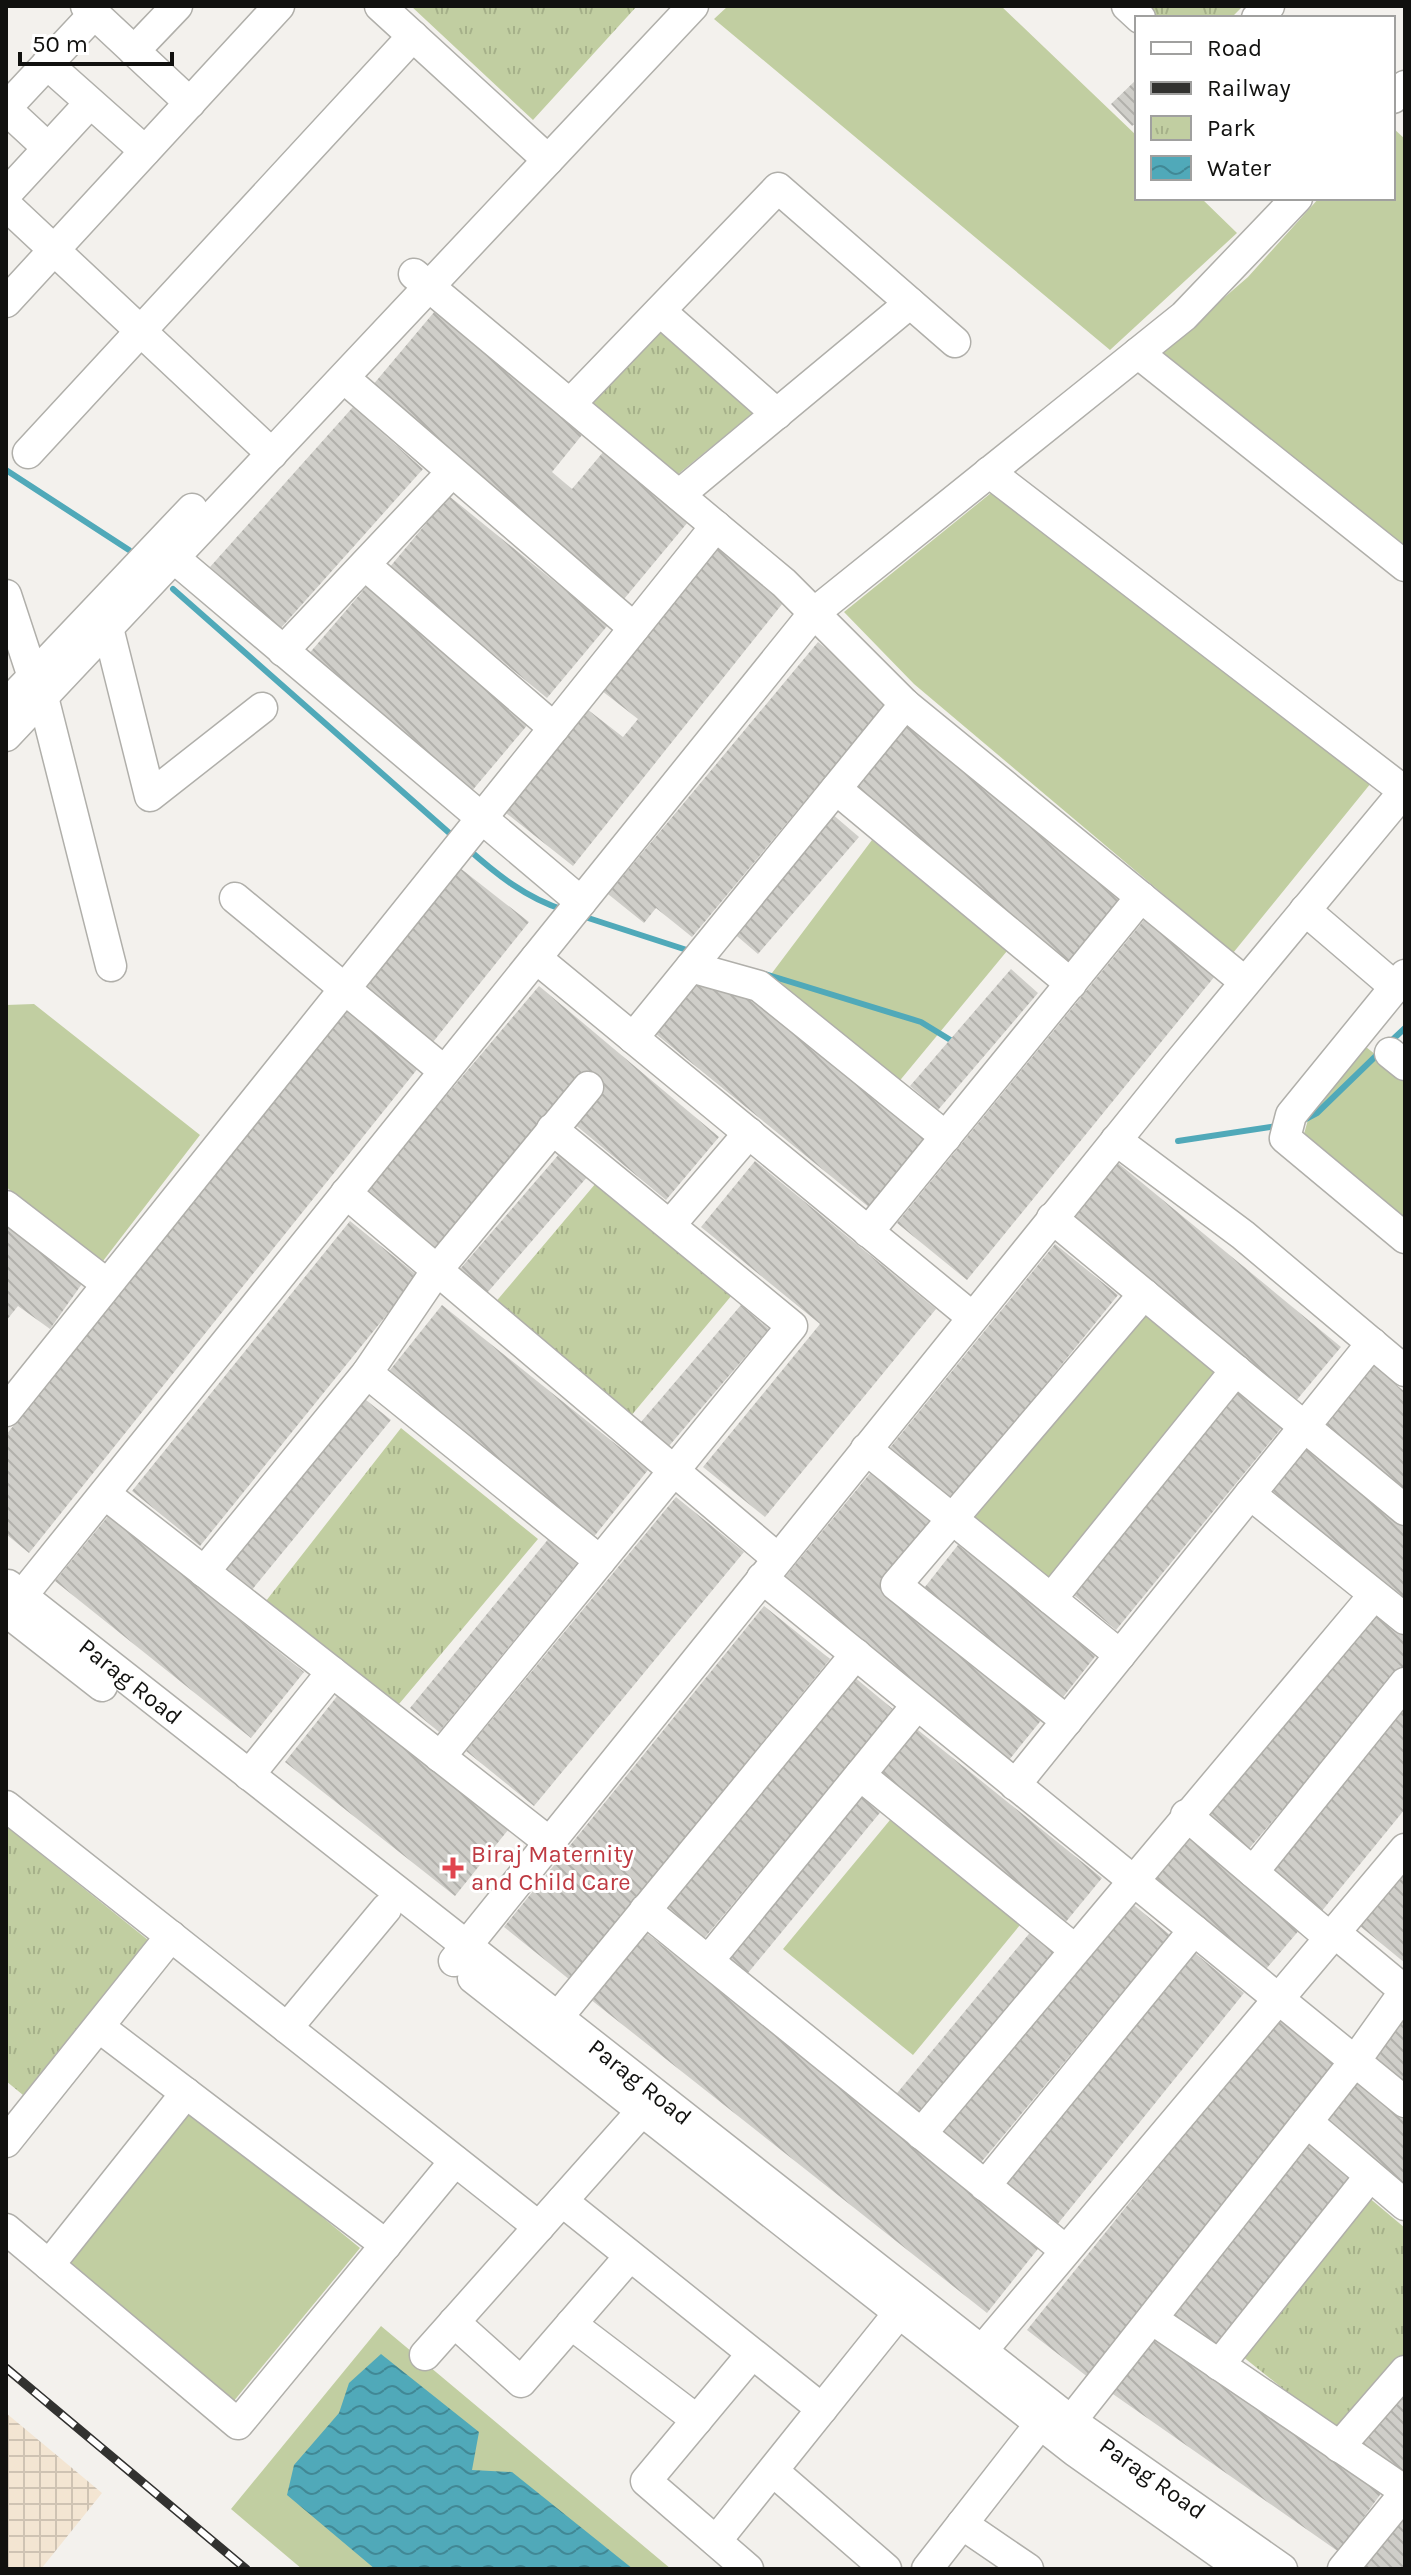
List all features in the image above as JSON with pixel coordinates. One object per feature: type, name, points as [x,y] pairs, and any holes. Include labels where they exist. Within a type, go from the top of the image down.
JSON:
[{"type":"street","points":[[134,51],[177,6]]},
{"type":"street","points":[[380,6],[541,154]]},
{"type":"street","points":[[541,154],[667,6]]},
{"type":"street","points":[[6,736],[38,687],[541,154],[693,6]]},
{"type":"street","points":[[6,302],[275,7]]},
{"type":"street","points":[[48,148],[6,109],[90,10],[190,103]]},
{"type":"street","points":[[28,453],[413,36]]},
{"type":"street","points":[[47,64],[145,151]]},
{"type":"street","points":[[6,194],[90,103]]},
{"type":"street","points":[[570,404],[778,188],[955,342]]},
{"type":"street","points":[[10,1601],[105,1494],[814,613],[1184,316],[1295,200]]},
{"type":"street","points":[[6,205],[265,447]]},
{"type":"street","points":[[6,705],[38,687],[108,628],[174,558],[265,447],[344,378],[422,280]]},
{"type":"street","points":[[422,280],[784,583],[905,704],[1245,982]]},
{"type":"street","points":[[679,495],[910,303]]},
{"type":"street","points":[[660,311],[777,414]]},
{"type":"street","points":[[1138,353],[1405,566]]},
{"type":"street","points":[[344,378],[634,628]]},
{"type":"street","points":[[283,651],[452,472]]},
{"type":"street","points":[[459,1954],[1052,1218],[1404,790],[989,472]]},
{"type":"street","points":[[11,1395],[107,1284],[716,526]]},
{"type":"street","points":[[174,558],[283,651],[469,835],[574,911]]},
{"type":"street","points":[[365,565],[554,728]]},
{"type":"street","points":[[6,595],[38,687],[111,966]]},
{"type":"street","points":[[108,628],[150,796],[262,708]]},
{"type":"street","points":[[633,1038],[905,704]]},
{"type":"street","points":[[836,789],[1071,984]]},
{"type":"street","points":[[868,1232],[1141,897]]},
{"type":"street","points":[[235,898],[444,1071]]},
{"type":"street","points":[[1305,910],[1400,981],[1288,1126],[1403,1233]]},
{"type":"street","points":[[699,956],[759,986],[946,1137]]},
{"type":"street","points":[[536,958],[972,1317]]},
{"type":"street","points":[[204,1572],[367,1373],[437,1270],[588,1087]]},
{"type":"street","points":[[440,1757],[792,1326],[552,1129]]},
{"type":"street","points":[[670,1225],[749,1133]]},
{"type":"street","points":[[1116,1140],[1243,1235],[1372,1343],[1403,1365]]},
{"type":"street","points":[[346,1193],[674,1470],[856,1654],[1405,2102]]},
{"type":"street","points":[[6,1206],[107,1284]]},
{"type":"street","points":[[1052,1218],[1405,1510]]},
{"type":"street","points":[[1067,1721],[896,1585],[1144,1294]]},
{"type":"street","points":[[1015,1785],[1372,1343]]},
{"type":"street","points":[[1051,1599],[1236,1370]]},
{"type":"street","points":[[367,1373],[600,1561]]},
{"type":"street","points":[[866,1449],[1120,1655]]},
{"type":"street","points":[[105,1494],[549,1842]]},
{"type":"street","points":[[1250,1494],[1405,1619]]},
{"type":"street","points":[[921,2134],[1131,1879],[1374,1595]]},
{"type":"street","name":"Parag Road","points":[[10,1601],[249,1775],[641,2112],[898,2314],[1071,2421],[1282,2569]]},
{"type":"street","name":"Parag Road","points":[[10,1601],[386,1909],[557,2018],[975,2359],[1040,2424],[1242,2569]]},
{"type":"street","points":[[557,2018],[856,1654]]},
{"type":"street","points":[[249,1775],[332,1672]]},
{"type":"street","points":[[1253,1872],[1405,1683]]},
{"type":"street","points":[[708,1961],[917,1705]]},
{"type":"street","points":[[860,1775],[1074,1949]]},
{"type":"street","points":[[6,1806],[539,2227]]},
{"type":"street","points":[[1071,2421],[1355,2061],[1405,1991],[1253,1872],[1186,1815]]},
{"type":"street","points":[[975,2359],[1405,1849]]},
{"type":"street","points":[[287,2028],[386,1909]]},
{"type":"street","points":[[645,1910],[1065,2250]]},
{"type":"street","points":[[985,2186],[1194,1930]]},
{"type":"street","points":[[6,2142],[17,2107],[99,2027],[171,1936]]},
{"type":"street","points":[[99,2027],[386,2245]]},
{"type":"street","points":[[49,2265],[186,2093]]},
{"type":"street","points":[[425,2355],[641,2112]]},
{"type":"street","points":[[1307,2122],[1405,2205]]},
{"type":"street","points":[[6,2229],[238,2424],[455,2161]]},
{"type":"street","points":[[1219,2365],[1370,2176]]},
{"type":"street","points":[[562,2201],[822,2409]]},
{"type":"street","points":[[454,2322],[521,2382],[630,2256]]},
{"type":"street","points":[[716,2541],[898,2314]]},
{"type":"street","points":[[1152,2319],[1405,2492],[1343,2569]]},
{"type":"street","points":[[571,2324],[697,2420]]},
{"type":"street","points":[[748,2569],[646,2481],[752,2354]]},
{"type":"street","points":[[1339,2447],[1405,2371]]},
{"type":"street","points":[[927,2569],[1040,2424]]},
{"type":"street","points":[[773,2471],[886,2569]]},
{"type":"street","points":[[962,2524],[1028,2569]]},
{"type":"shaded area","points":[[6,2413],[102,2493],[41,2569],[6,2569]]},
{"type":"green space","points":[[411,6],[637,6],[533,120]]},
{"type":"green space","points":[[728,6],[1001,6],[1135,134],[1135,200],[1203,200],[1237,233],[1110,350],[714,19]]},
{"type":"green space","points":[[1142,6],[1243,6],[1233,16],[1152,16]]},
{"type":"green space","points":[[1395,130],[1405,139],[1405,551],[1157,356],[1248,277],[1317,200],[1395,200]]},
{"type":"green space","points":[[664,329],[757,410],[677,475],[592,402]]},
{"type":"green space","points":[[991,493],[1371,783],[1233,953],[914,684],[844,612]]},
{"type":"green space","points":[[872,840],[1007,951],[897,1084],[766,981]]},
{"type":"green space","points":[[34,1004],[200,1135],[103,1261],[6,1187],[6,1005]]},
{"type":"green space","points":[[1361,1043],[1405,1078],[1405,1221],[1302,1141],[1313,1102]]},
{"type":"green space","points":[[596,1183],[732,1295],[630,1417],[494,1304]]},
{"type":"green space","points":[[1140,1309],[1222,1374],[1053,1585],[972,1521]]},
{"type":"green space","points":[[401,1428],[538,1539],[399,1704],[266,1601]]},
{"type":"green space","points":[[890,1820],[1020,1925],[913,2055],[783,1949]]},
{"type":"green space","points":[[6,1826],[148,1940],[23,2095],[6,2081]]},
{"type":"green space","points":[[190,2109],[360,2248],[233,2402],[63,2263]]},
{"type":"green space","points":[[1367,2196],[1405,2228],[1405,2353],[1336,2431],[1242,2356]]},
{"type":"green space","points":[[381,2326],[671,2569],[302,2569],[231,2509]]},
{"type":"water","points":[[381,2354],[479,2432],[472,2470],[512,2472],[633,2569],[375,2569],[287,2495],[294,2465],[339,2413],[349,2383]]},
{"type":"building","points":[[1135,81],[1135,124],[1132,126],[1111,104]]},
{"type":"building","points":[[435,311],[582,435],[552,472],[572,489],[604,451],[688,522],[624,599],[372,386]]},
{"type":"building","points":[[353,407],[423,469],[280,629],[210,567]]},
{"type":"building","points":[[449,496],[608,625],[547,698],[389,568]]},
{"type":"building","points":[[714,541],[787,598],[573,866],[501,809],[583,706],[623,737],[638,719],[597,687]]},
{"type":"building","points":[[367,586],[530,722],[471,792],[307,656]]},
{"type":"building","points":[[818,642],[889,700],[692,937],[656,908],[644,923],[608,894]]},
{"type":"building","points":[[908,719],[1128,897],[1071,967],[851,789]]},
{"type":"building","points":[[831,813],[859,837],[758,954],[731,931]]},
{"type":"building","points":[[460,868],[529,922],[433,1042],[365,988]]},
{"type":"building","points":[[1144,920],[1215,976],[967,1280],[897,1223]]},
{"type":"building","points":[[1011,969],[1038,993],[938,1110],[910,1086]]},
{"type":"building","points":[[696,980],[753,997],[927,1137],[870,1208],[651,1030]]},
{"type":"building","points":[[539,986],[719,1137],[666,1200],[573,1123],[604,1086],[588,1073],[434,1255],[362,1195]]},
{"type":"building","points":[[347,1009],[419,1067],[29,1553],[6,1534],[6,1435]]},
{"type":"building","points":[[560,1153],[588,1176],[487,1293],[460,1269]]},
{"type":"building","points":[[755,1161],[936,1309],[765,1517],[703,1467],[820,1324],[701,1227]]},
{"type":"building","points":[[1118,1163],[1341,1347],[1295,1402],[1072,1218]]},
{"type":"building","points":[[350,1221],[418,1276],[200,1546],[132,1491]]},
{"type":"building","points":[[6,1224],[84,1281],[50,1329],[18,1306],[6,1321]]},
{"type":"building","points":[[1055,1244],[1118,1295],[952,1500],[889,1449]]},
{"type":"building","points":[[442,1305],[648,1470],[592,1539],[386,1375]]},
{"type":"building","points":[[741,1305],[769,1329],[669,1446],[641,1422]]},
{"type":"building","points":[[1371,1364],[1405,1392],[1405,1493],[1322,1424]]},
{"type":"building","points":[[1237,1389],[1283,1426],[1116,1630],[1070,1592]]},
{"type":"building","points":[[361,1396],[391,1420],[251,1591],[221,1567]]},
{"type":"building","points":[[1302,1445],[1405,1528],[1405,1605],[1264,1492]]},
{"type":"building","points":[[872,1471],[933,1520],[880,1585],[1043,1718],[1009,1760],[785,1577]]},
{"type":"building","points":[[676,1497],[744,1552],[534,1806],[466,1751]]},
{"type":"building","points":[[109,1515],[304,1672],[251,1738],[55,1581]]},
{"type":"building","points":[[550,1537],[579,1561],[439,1732],[410,1708]]},
{"type":"building","points":[[958,1545],[1097,1654],[1060,1701],[921,1592]]},
{"type":"building","points":[[764,1606],[830,1659],[570,1980],[504,1927]]},
{"type":"building","points":[[1375,1609],[1405,1634],[1405,1666],[1247,1851],[1201,1812]]},
{"type":"building","points":[[853,1676],[894,1710],[702,1941],[661,1907]]},
{"type":"building","points":[[338,1695],[508,1830],[455,1896],[285,1762]]},
{"type":"building","points":[[1405,1705],[1405,1809],[1321,1912],[1270,1871]]},
{"type":"building","points":[[913,1726],[1102,1878],[1065,1923],[876,1772]]},
{"type":"building","points":[[859,1790],[883,1809],[743,1979],[719,1960]]},
{"type":"building","points":[[1189,1834],[1301,1928],[1261,1975],[1149,1881]]},
{"type":"building","points":[[1405,1872],[1405,1963],[1360,1926]]},
{"type":"building","points":[[1129,1901],[1170,1935],[978,2166],[937,2132]]},
{"type":"building","points":[[1033,1929],[1057,1948],[916,2118],[893,2098]]},
{"type":"building","points":[[644,1931],[1041,2245],[987,2313],[590,1999]]},
{"type":"building","points":[[1190,1949],[1244,1993],[1056,2226],[1001,2182]]},
{"type":"building","points":[[1405,2005],[1405,2083],[1364,2050]]},
{"type":"building","points":[[1278,2018],[1339,2067],[1089,2378],[1027,2330]]},
{"type":"building","points":[[1354,2079],[1405,2120],[1405,2189],[1320,2120]]},
{"type":"building","points":[[1311,2143],[1354,2177],[1217,2349],[1173,2314]]},
{"type":"building","points":[[1152,2331],[1382,2492],[1339,2552],[1110,2392]]},
{"type":"building","points":[[1405,2393],[1405,2476],[1362,2444]]},
{"type":"building","points":[[1405,2514],[1405,2569],[1363,2569]]},
{"type":"waterway","points":[[6,470],[129,550]]},
{"type":"waterway","points":[[173,589],[455,838]]},
{"type":"waterway","points":[[467,848],[512,884],[564,910]]},
{"type":"waterway","points":[[582,916],[693,952]]},
{"type":"waterway","points":[[765,974],[921,1022],[957,1044]]},
{"type":"waterway","points":[[1389,1043],[1405,1028]]},
{"type":"waterway","points":[[1300,1122],[1317,1113],[1381,1051]]},
{"type":"waterway","points":[[1178,1141],[1277,1126]]},
{"type":"railway","points":[[6,2368],[246,2569]]},
{"type":"place","name":"Biraj Maternity and Child Care","points":[[453,1868]]}]
